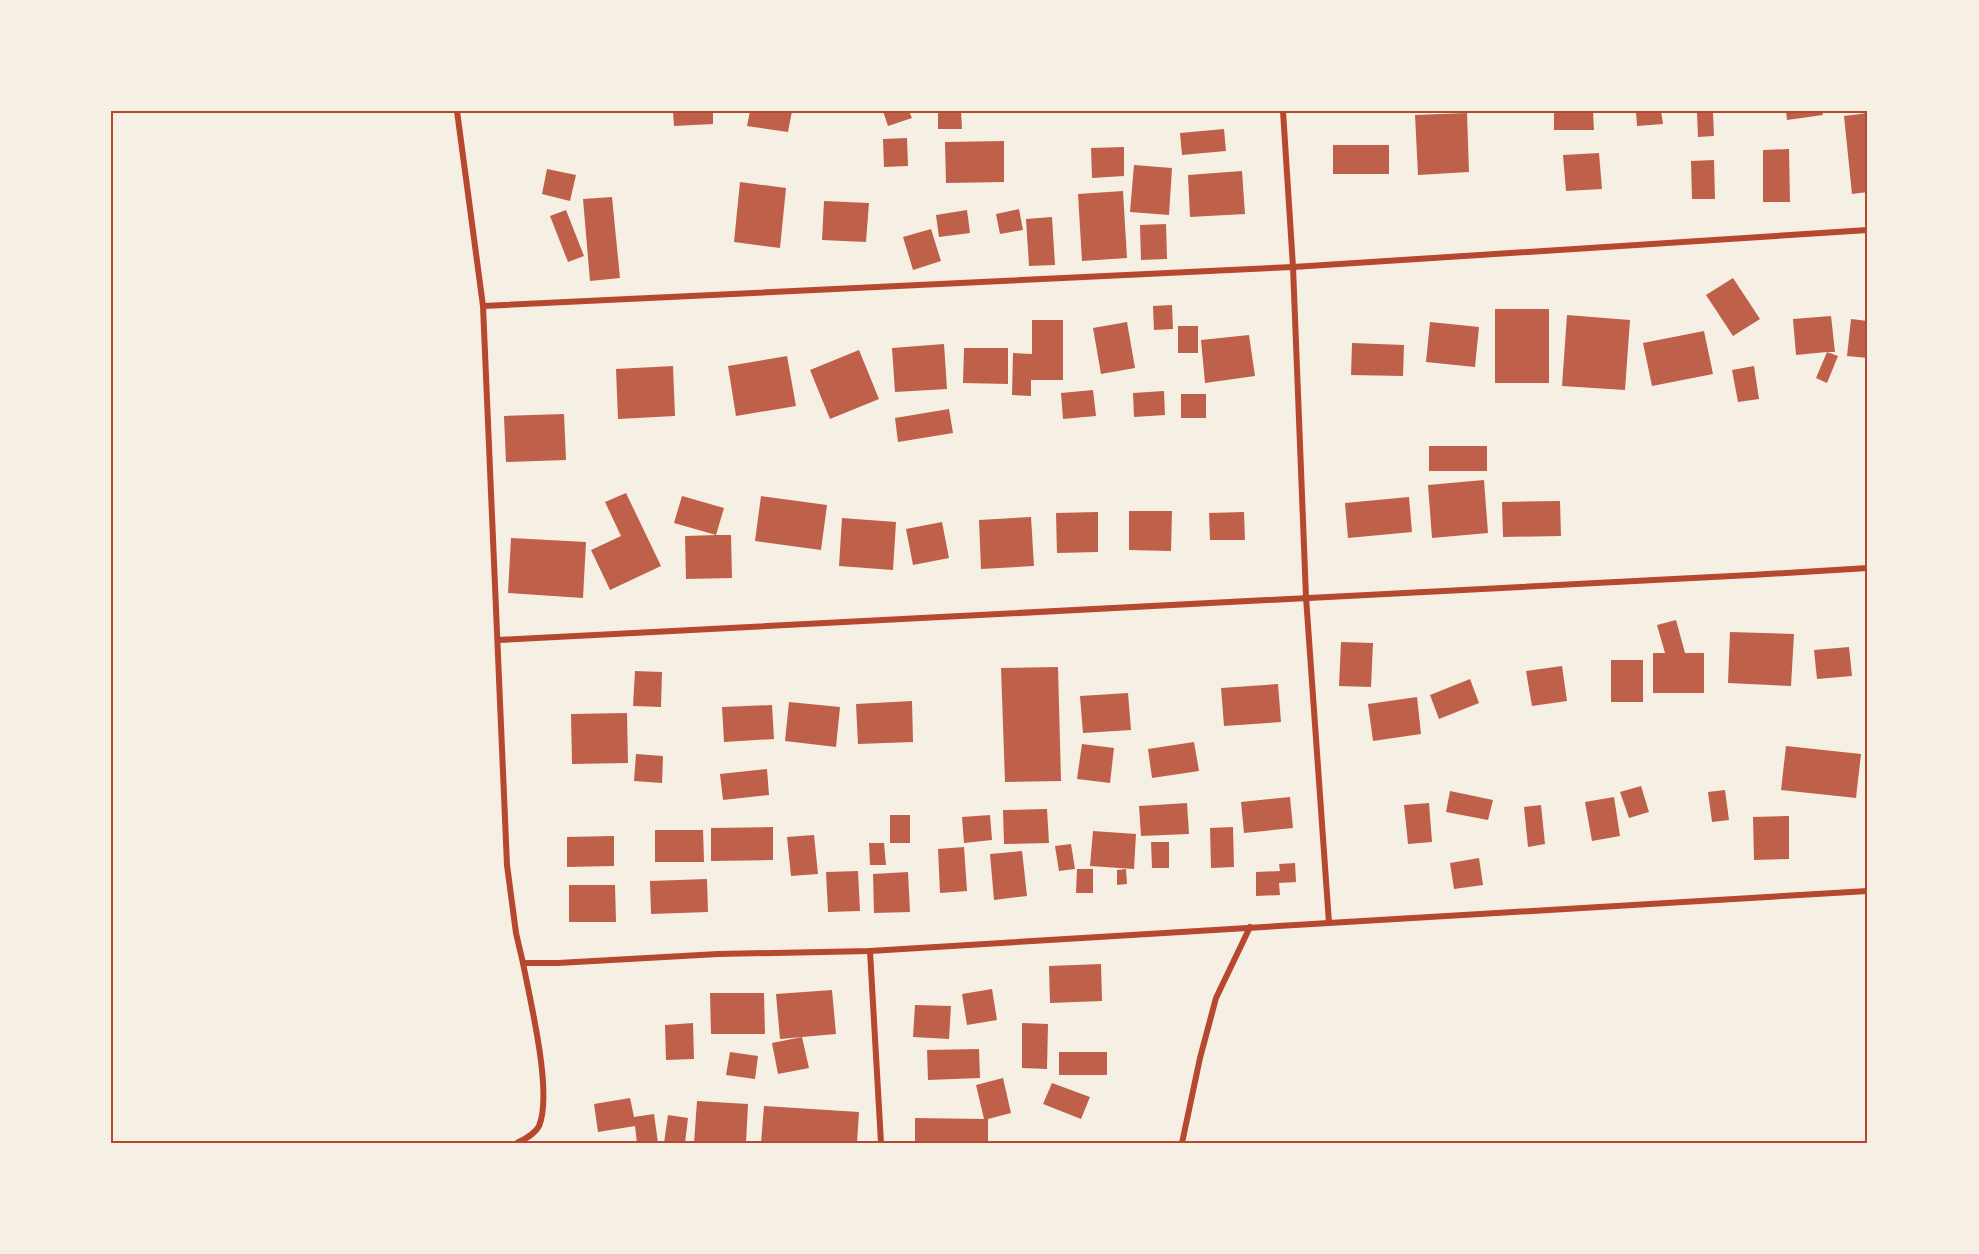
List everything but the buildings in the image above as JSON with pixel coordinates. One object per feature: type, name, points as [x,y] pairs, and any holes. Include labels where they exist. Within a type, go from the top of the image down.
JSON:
[{"type":"street","points":[[457,111],[483,306],[507,865],[516,933],[540,1057],[544,1102],[538,1127],[528,1138],[517,1143]]},
{"type":"street","points":[[1283,111],[1293,267],[1306,597],[1329,923]]},
{"type":"street","points":[[483,306],[1293,267],[1868,230]]},
{"type":"street","points":[[498,640],[1868,568]]},
{"type":"street","points":[[523,963],[718,954],[870,951],[1868,891]]},
{"type":"street","points":[[1182,1143],[1200,1058],[1216,998],[1250,927]]},
{"type":"street","points":[[870,951],[881,1143]]}]
